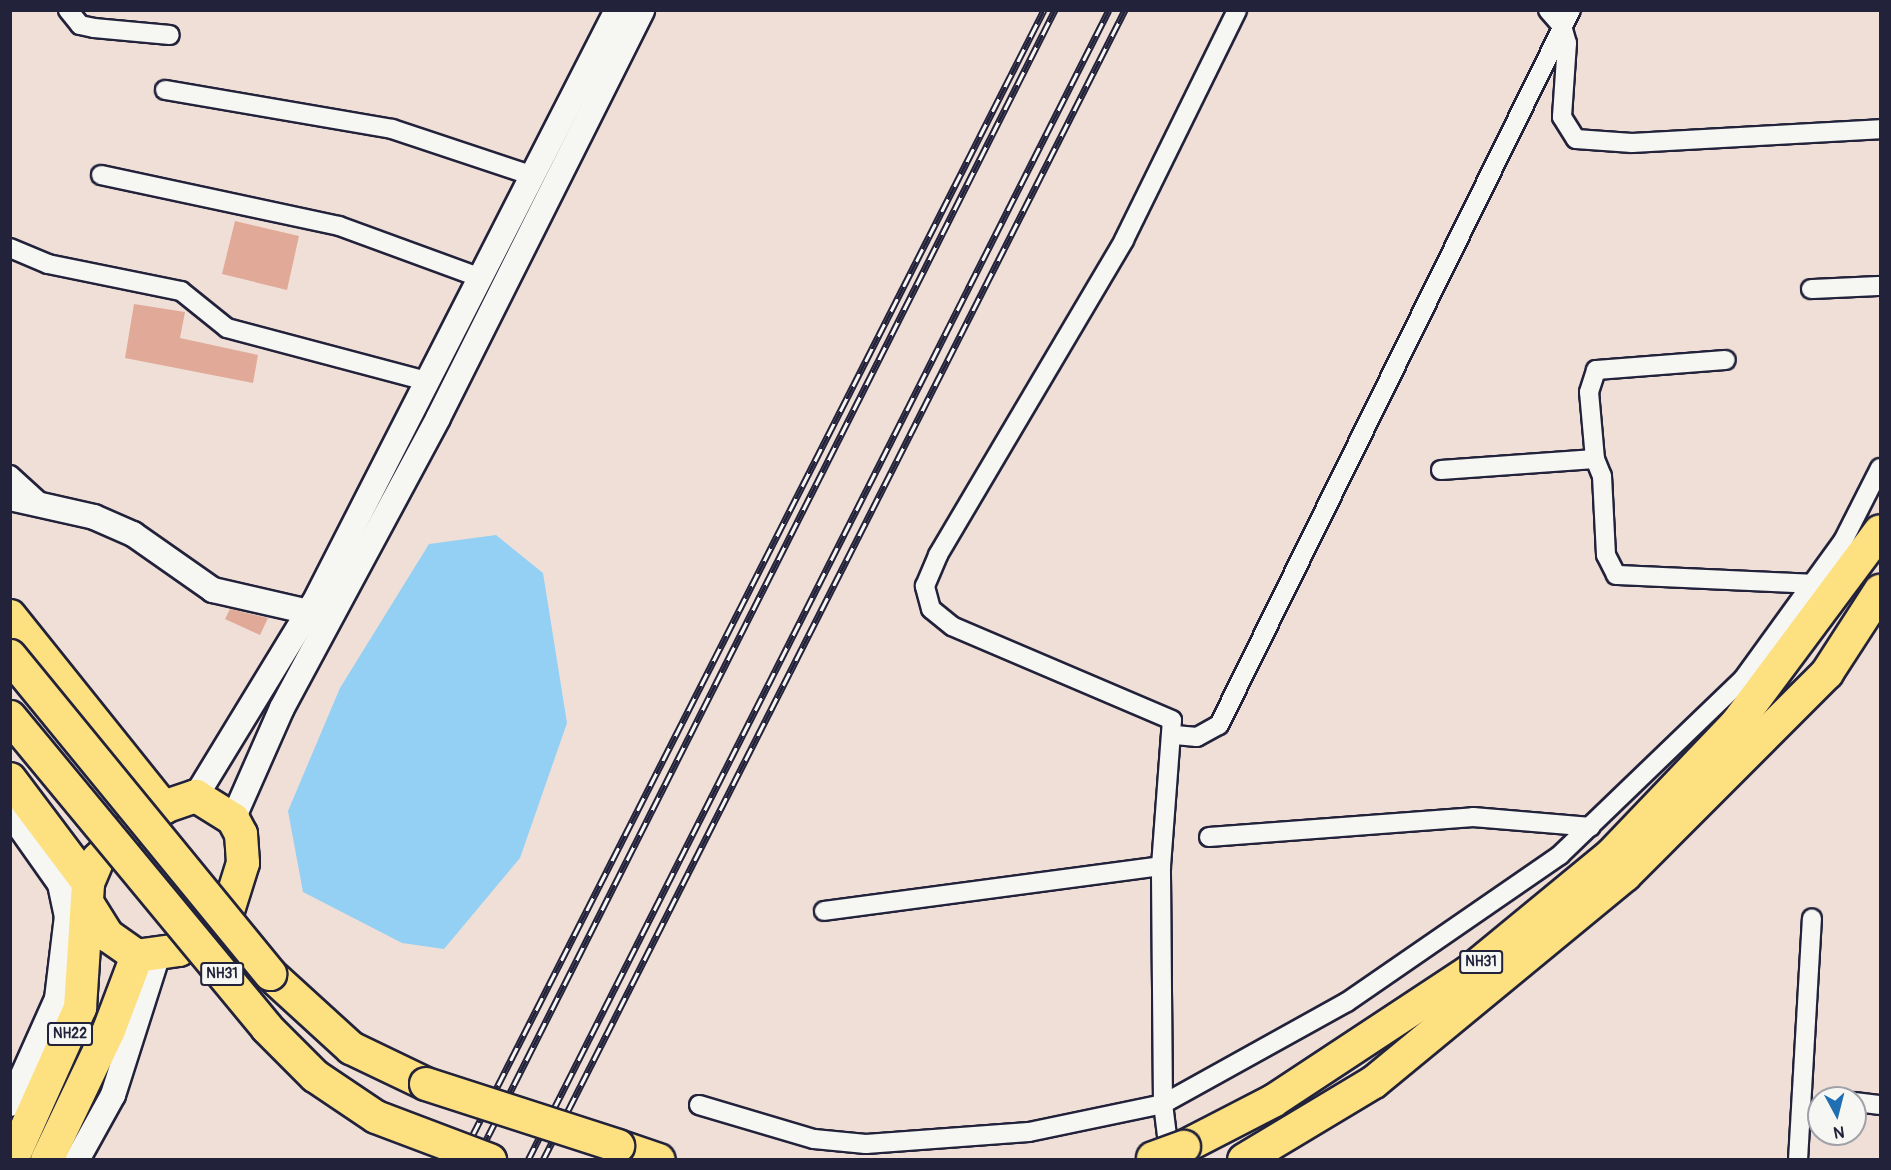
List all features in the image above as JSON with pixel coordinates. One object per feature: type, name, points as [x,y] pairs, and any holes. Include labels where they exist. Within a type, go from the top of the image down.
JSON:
[{"type":"highway","name":"NH31","points":[[1244,1160],[1374,1082],[1484,995],[1625,875],[1747,734],[1881,531]]},
{"type":"highway","name":"NH31","points":[[1163,1156],[1273,1101],[1469,972],[1611,855],[1747,734],[1827,673],[1881,591]]},
{"type":"highway","points":[[10,616],[164,808],[196,796],[233,819],[243,862],[228,911],[212,930],[178,950],[147,955],[100,927],[89,894],[10,778]]},
{"type":"highway","name":"NH31","points":[[10,656],[270,974],[351,1048],[426,1084],[659,1160]]},
{"type":"highway","name":"NH31","points":[[10,717],[267,1028],[315,1076],[376,1117],[490,1160]]},
{"type":"highway","name":"NH22","points":[[14,1157],[70,999],[89,894],[98,859],[149,812],[164,808]]},
{"type":"highway","name":"NH22","points":[[47,1160],[147,955]]},
{"type":"main road","points":[[196,796],[309,612],[533,176],[627,16]]},
{"type":"main road","points":[[233,819],[282,708],[438,418],[627,16]]},
{"type":"main road","points":[[10,498],[42,504],[133,534],[213,590],[309,612]]},
{"type":"main road","points":[[10,813],[60,884],[67,916],[70,999],[10,1104]]},
{"type":"main road","points":[[77,1160],[113,1095],[147,955]]},
{"type":"street","points":[[68,10],[80,25],[170,35]]},
{"type":"street","points":[[1163,1156],[1161,866],[1175,735],[1166,713],[940,619],[930,609],[925,586],[938,555],[1124,240],[1237,10]]},
{"type":"street","points":[[1548,10],[1566,18]]},
{"type":"street","points":[[1175,735],[1197,737],[1219,725],[1566,18]]},
{"type":"street","points":[[1566,18],[1567,43],[1562,117],[1576,139],[1632,143],[1881,129]]},
{"type":"street","points":[[165,90],[392,129],[533,176]]},
{"type":"street","points":[[101,175],[339,226],[481,278]]},
{"type":"street","points":[[10,248],[48,264],[181,291],[227,328],[426,381]]},
{"type":"street","points":[[1811,289],[1881,286]]},
{"type":"street","points":[[1726,360],[1596,370],[1589,392],[1594,459],[1602,476],[1606,555],[1616,575],[1813,584]]},
{"type":"street","points":[[1441,470],[1594,459]]},
{"type":"street","points":[[699,1105],[814,1139],[866,1144],[1029,1132],[1163,1104],[1347,1002],[1560,855],[1743,679],[1813,584],[1881,468]]},
{"type":"street","points":[[10,475],[42,504]]},
{"type":"street","points":[[1209,837],[1473,817],[1591,827]]},
{"type":"street","points":[[824,911],[1161,866]]},
{"type":"street","points":[[1811,1086],[1812,918]]},
{"type":"street","points":[[1798,1160],[1807,1116]]},
{"type":"water","points":[[496,535],[543,573],[567,723],[520,858],[444,949],[402,943],[303,892],[288,811],[340,688],[429,544]]},
{"type":"building","points":[[235,221],[299,236],[287,290],[222,274]]},
{"type":"building","points":[[134,304],[185,312],[180,338],[258,355],[253,383],[125,358]]},
{"type":"building","points":[[230,609],[268,618],[260,635],[225,619]]},
{"type":"railway","points":[[460,1160],[1044,10]]},
{"type":"railway","points":[[476,1160],[1055,10]]},
{"type":"railway","points":[[528,1160],[1109,10]]},
{"type":"railway","points":[[543,1160],[1125,10]]}]
